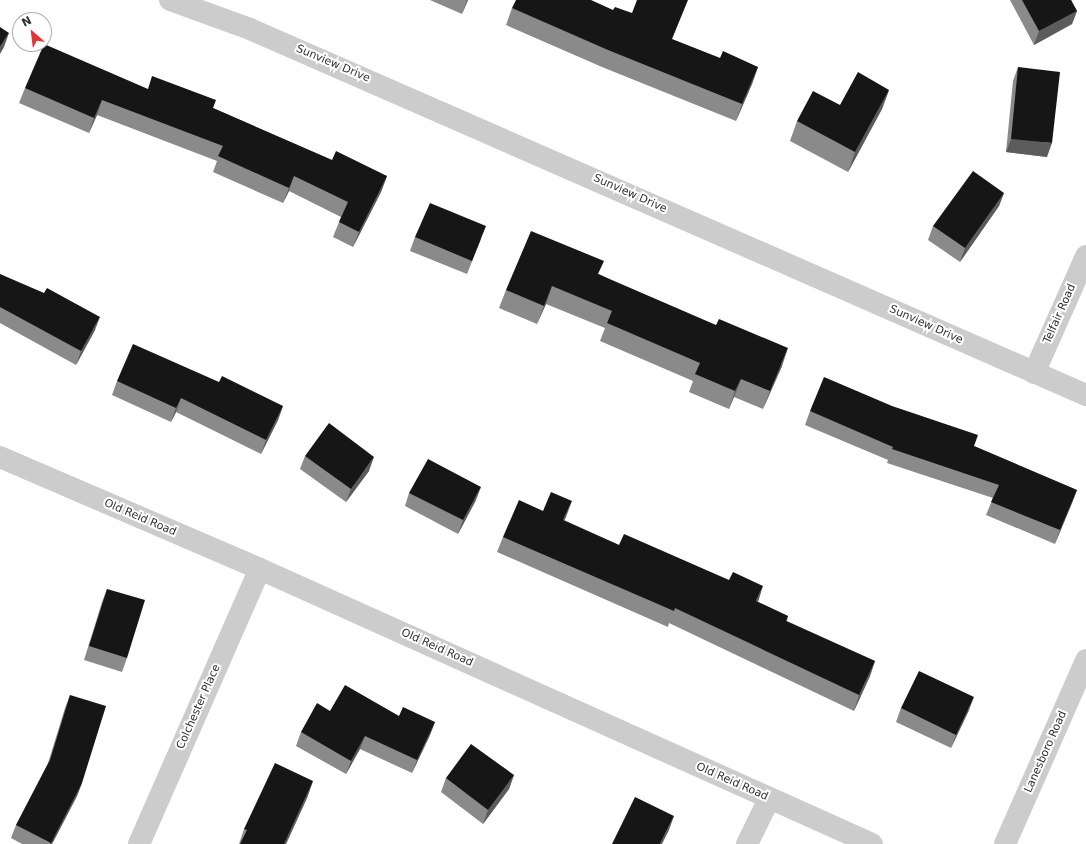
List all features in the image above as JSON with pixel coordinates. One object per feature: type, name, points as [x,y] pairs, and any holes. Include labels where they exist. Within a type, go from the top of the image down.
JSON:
[{"type":"street","name":"Sunview Drive","points":[[170,0],[250,28],[1086,395]]},
{"type":"street","name":"Telfair Road","points":[[1034,373],[1086,256]]},
{"type":"street","name":"Old Reid Road","points":[[0,457],[260,569],[872,844]]},
{"type":"street","name":"Colchester Place","points":[[139,844],[260,569]]},
{"type":"street","name":"Lanesboro Road","points":[[1005,844],[1086,660]]},
{"type":"street","points":[[747,844],[769,799]]},
{"type":"building","points":[[516,0],[591,0],[613,10],[615,7],[632,13],[637,0],[688,0],[672,39],[720,58],[723,51],[758,67],[742,104],[608,50],[512,8]]},
{"type":"building","points":[[1022,0],[1071,0],[1077,11],[1039,31]]},
{"type":"building","points":[[0,27],[9,33],[0,47]]},
{"type":"building","points":[[52,47],[148,89],[152,76],[216,100],[213,108],[332,160],[336,151],[387,176],[359,232],[339,222],[348,202],[294,176],[289,188],[218,156],[223,146],[102,100],[94,118],[25,88],[41,52],[52,52]]},
{"type":"building","points":[[1018,67],[1060,72],[1052,143],[1011,139]]},
{"type":"building","points":[[858,72],[889,90],[855,152],[797,121],[813,91],[840,105]]},
{"type":"building","points":[[973,171],[1004,193],[965,248],[933,226]]},
{"type":"building","points":[[430,203],[486,226],[472,261],[415,237]]},
{"type":"building","points":[[531,231],[604,261],[598,274],[716,325],[719,319],[788,348],[770,391],[741,379],[735,391],[695,374],[700,363],[607,323],[612,311],[552,286],[544,306],[506,290]]},
{"type":"building","points":[[0,274],[44,293],[47,288],[100,317],[81,351],[0,307]]},
{"type":"building","points":[[133,344],[219,382],[222,376],[283,406],[266,440],[181,398],[176,408],[117,381]]},
{"type":"building","points":[[824,377],[892,406],[978,435],[974,446],[1077,490],[1060,530],[991,502],[999,485],[892,449],[893,447],[810,411]]},
{"type":"building","points":[[329,423],[374,457],[351,489],[305,456]]},
{"type":"building","points":[[428,459],[481,487],[463,520],[409,493]]},
{"type":"building","points":[[551,492],[572,501],[563,520],[619,545],[624,534],[729,580],[733,572],[763,586],[756,601],[788,616],[786,621],[875,661],[859,695],[675,608],[674,611],[503,537],[519,500],[543,511]]},
{"type":"building","points":[[107,589],[145,600],[127,658],[89,646]]},
{"type":"building","points":[[919,671],[974,697],[956,735],[901,708]]},
{"type":"building","points":[[345,685],[399,716],[403,707],[435,722],[417,760],[365,736],[351,761],[301,732],[317,703],[330,711]]},
{"type":"building","points":[[70,695],[106,706],[82,783],[51,843],[16,825],[50,760]]},
{"type":"building","points":[[471,744],[514,775],[488,810],[446,778]]},
{"type":"building","points":[[275,763],[313,781],[284,844],[240,844],[247,830],[244,829]]},
{"type":"building","points":[[635,797],[674,816],[660,844],[612,844]]}]
